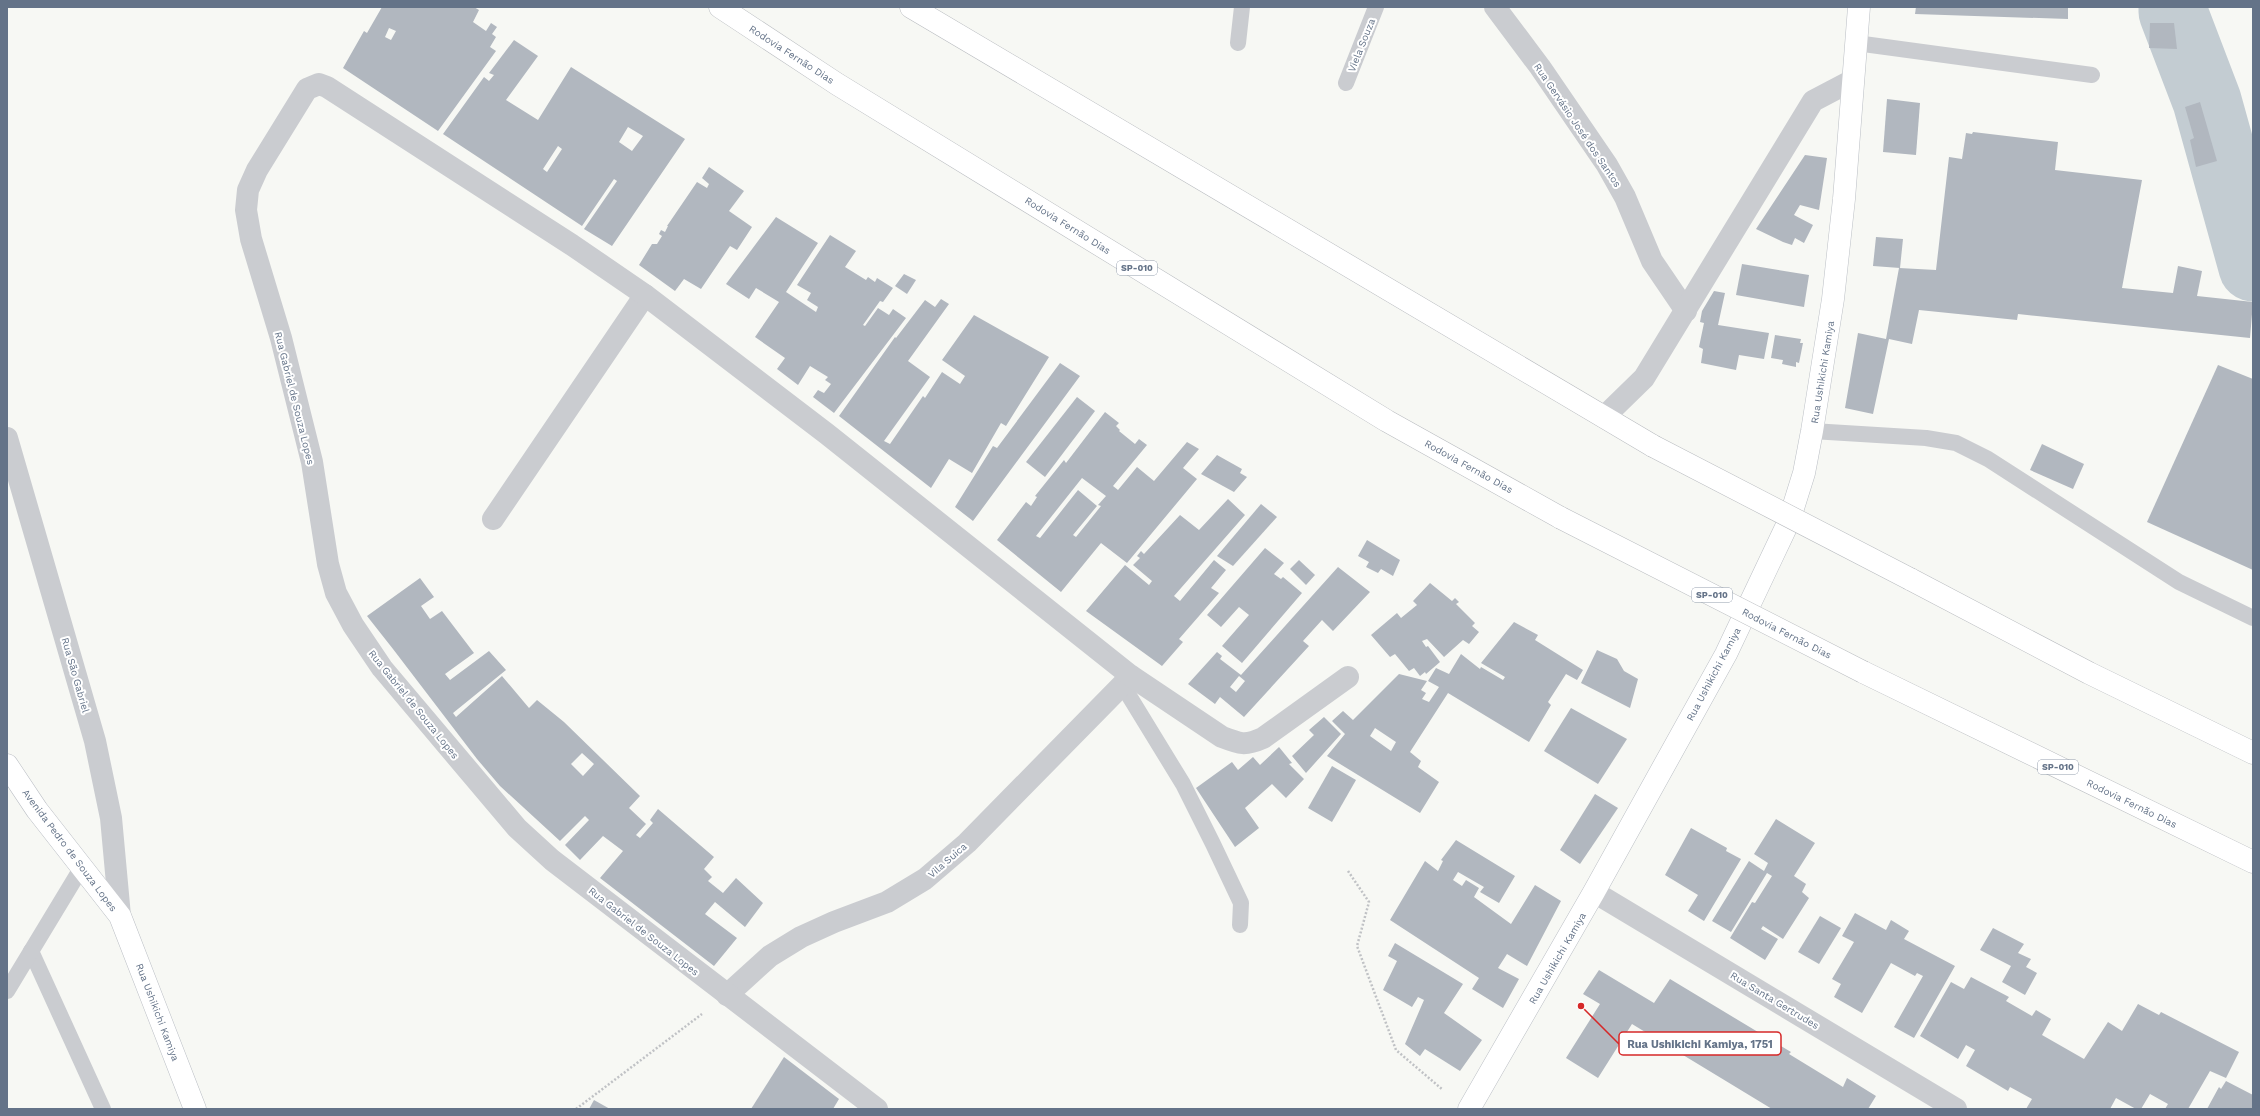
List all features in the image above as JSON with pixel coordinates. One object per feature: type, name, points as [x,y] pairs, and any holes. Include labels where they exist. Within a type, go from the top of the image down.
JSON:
[{"type":"main road","name":"Rodovia Fernão Dias","points":[[720,7],[838,84],[1388,421],[1561,518],[1863,672],[2253,862]]},
{"type":"main road","points":[[911,7],[1653,446],[2089,672],[2253,753]]},
{"type":"main road","name":"Rua Ushikichi Kamiya","points":[[1469,1109],[1594,892],[1726,654],[1789,521],[1804,473],[1833,298],[1859,7]]},
{"type":"main road","name":"Avenida Pedro de Souza Lopes","points":[[7,765],[37,810],[120,916]]},
{"type":"main road","name":"Rua Ushikichi Kamiya","points":[[120,916],[195,1109]]},
{"type":"street","name":"Rua Gervásio José dos Santos","points":[[1495,7],[1540,67],[1606,164],[1625,197],[1652,261],[1686,312]]},
{"type":"street","points":[[1604,417],[1644,378],[1686,312],[1813,101],[1853,80]]},
{"type":"street","name":"Rua Gabriel de Souza Lopes","points":[[645,295],[572,245],[327,87],[319,84],[312,86],[301,96],[257,170],[248,190],[246,210],[251,239],[281,338],[312,462],[328,564],[336,594],[353,626],[382,668],[518,828],[552,860],[877,1109]]},
{"type":"street","points":[[493,519],[645,295],[827,434],[1127,681],[1222,737],[1237,743],[1249,744],[1263,738],[1348,677]]},
{"type":"street","name":"Rua São Gabriel","points":[[7,438],[95,741],[111,818],[120,916]]},
{"type":"street","name":"Vila Suica","points":[[727,995],[770,956],[802,937],[834,922],[887,902],[925,879],[966,843],[1127,681]]},
{"type":"street","name":"Rua Santa Gertrudes","points":[[1594,892],[1956,1109]]},
{"type":"lane","points":[[1238,43],[1242,7]]},
{"type":"lane","name":"Viela Souza","points":[[1346,83],[1376,7]]},
{"type":"lane","points":[[1856,43],[2092,76]]},
{"type":"lane","points":[[1812,431],[1926,438],[1956,443],[1988,459],[2179,582],[2253,618]]},
{"type":"lane","points":[[1127,681],[1183,784],[1241,903],[1240,925]]},
{"type":"lane","points":[[7,991],[82,867]]},
{"type":"lane","points":[[31,951],[103,1109]]},
{"type":"path","points":[[1348,871],[1369,902],[1357,946],[1396,1050],[1428,1079],[1469,1109]]},
{"type":"path","points":[[576,1109],[727,995]]},
{"type":"building","points":[[382,7],[474,7],[479,10],[473,22],[486,31],[491,23],[497,27],[492,34],[496,37],[490,47],[496,51],[438,131],[343,68],[364,31],[367,33]],"holes":[[[389,28],[396,31],[391,40],[385,37]]]},
{"type":"building","points":[[1916,7],[2068,7],[2068,19],[1915,14]]},
{"type":"building","points":[[2150,23],[2174,23],[2177,49],[2149,48]]},
{"type":"building","points":[[514,40],[538,56],[506,100],[538,120],[571,67],[685,139],[612,246],[584,229],[617,181],[614,179],[582,226],[443,134],[484,77],[489,81],[494,75],[489,73]],"holes":[[[628,127],[643,136],[632,151],[619,142]],[[558,146],[562,149],[547,172],[543,169]]]},
{"type":"building","points":[[1887,99],[1920,103],[1916,155],[1883,152]]},
{"type":"building","points":[[2200,102],[2217,161],[2196,167],[2190,140],[2194,138],[2185,107]]},
{"type":"building","points":[[1973,132],[2058,142],[2055,170],[2142,180],[2122,288],[2173,293],[2178,266],[2202,271],[2197,296],[2253,302],[2250,338],[2018,314],[2017,320],[1919,310],[1912,344],[1889,339],[1873,414],[1845,408],[1858,333],[1886,339],[1899,268],[1936,270],[1949,157],[1962,159],[1966,133],[1972,134]]},
{"type":"building","points":[[1805,155],[1827,158],[1819,210],[1800,205],[1794,215],[1813,225],[1804,243],[1795,238],[1792,245],[1756,229]]},
{"type":"building","points":[[709,167],[744,191],[729,211],[752,227],[737,250],[730,246],[701,289],[684,279],[675,291],[639,265],[652,244],[657,244],[662,236],[659,234],[661,230],[665,232],[667,226],[697,182],[707,188],[709,184],[702,178]]},
{"type":"building","points":[[776,217],[818,243],[786,292],[816,312],[818,307],[807,300],[811,293],[797,285],[830,235],[856,251],[845,267],[866,280],[868,277],[875,282],[877,278],[893,288],[883,302],[880,301],[863,325],[865,326],[878,308],[889,315],[893,309],[906,318],[834,413],[813,397],[818,390],[824,393],[831,384],[825,380],[828,377],[810,366],[798,385],[777,369],[785,358],[755,337],[779,302],[756,288],[749,299],[726,284]]},
{"type":"building","points":[[1876,237],[1903,239],[1900,268],[1873,266]]},
{"type":"building","points":[[1742,264],[1809,275],[1804,307],[1736,295]]},
{"type":"building","points":[[904,274],[916,280],[907,294],[895,286]]},
{"type":"building","points":[[1714,291],[1725,293],[1718,325],[1769,333],[1764,359],[1739,355],[1736,370],[1701,363],[1703,349],[1699,347],[1704,323],[1700,322],[1702,311]]},
{"type":"building","points":[[941,299],[949,304],[908,361],[930,377],[884,441],[890,444],[923,396],[925,398],[942,372],[960,384],[965,376],[942,360],[974,315],[1049,357],[1006,426],[1001,423],[972,473],[949,459],[931,488],[839,416],[895,337],[896,338],[925,300],[935,307]]},
{"type":"building","points":[[1775,335],[1801,339],[1800,343],[1803,343],[1799,363],[1796,362],[1796,367],[1782,364],[1783,360],[1771,358]]},
{"type":"building","points":[[1060,363],[1080,376],[973,521],[955,507],[993,446],[997,448]]},
{"type":"building","points":[[2218,365],[2253,379],[2253,570],[2147,522]]},
{"type":"building","points":[[1077,397],[1095,411],[1045,477],[1026,462]]},
{"type":"building","points":[[1105,412],[1119,423],[1116,426],[1120,430],[1119,431],[1135,444],[1139,439],[1147,445],[1113,486],[1118,490],[1137,467],[1154,481],[1187,442],[1199,449],[1183,468],[1197,479],[1127,563],[1101,543],[1061,592],[997,540],[1026,502],[1031,506],[1037,497],[1035,496],[1064,460],[1066,463]],"holes":[[[1082,478],[1106,496],[1098,505],[1101,506],[1076,537],[1073,535],[1097,506],[1078,490],[1040,538],[1036,536]]]},
{"type":"building","points":[[2042,444],[2084,464],[2073,489],[2030,470]]},
{"type":"building","points":[[1217,455],[1242,469],[1240,473],[1247,477],[1234,492],[1201,474]]},
{"type":"building","points":[[1228,499],[1245,515],[1174,596],[1180,601],[1214,560],[1226,570],[1211,588],[1219,593],[1179,639],[1183,642],[1162,666],[1086,611],[1125,565],[1149,585],[1152,581],[1133,565],[1140,558],[1137,556],[1141,551],[1144,554],[1180,515],[1199,530]]},
{"type":"building","points":[[1261,504],[1277,517],[1233,566],[1217,556]]},
{"type":"building","points":[[1367,540],[1400,560],[1393,576],[1381,569],[1378,573],[1366,567],[1369,562],[1358,556]]},
{"type":"building","points":[[1265,548],[1284,563],[1274,574],[1281,579],[1283,577],[1302,593],[1242,663],[1222,646],[1249,615],[1239,607],[1221,627],[1207,615]]},
{"type":"building","points":[[1299,560],[1315,575],[1306,585],[1290,569]]},
{"type":"building","points":[[1338,567],[1370,592],[1333,631],[1322,620],[1303,641],[1309,646],[1244,717],[1220,697],[1215,704],[1188,684],[1217,652],[1222,656],[1220,659],[1241,675]],"holes":[[[1239,676],[1245,681],[1236,692],[1230,687]]]},
{"type":"building","points":[[420,578],[434,597],[421,606],[430,619],[442,611],[474,653],[445,674],[450,680],[489,651],[506,670],[453,713],[456,717],[502,676],[529,708],[537,700],[564,722],[640,796],[629,808],[646,824],[636,835],[640,838],[653,823],[650,820],[658,809],[714,857],[704,869],[712,877],[708,881],[723,893],[736,878],[763,903],[745,927],[715,902],[705,914],[737,938],[714,966],[600,878],[623,851],[603,836],[580,860],[565,845],[589,820],[585,816],[560,841],[500,786],[477,759],[367,616]],"holes":[[[582,753],[594,764],[583,776],[571,764]]]},
{"type":"building","points":[[1430,583],[1452,601],[1455,598],[1459,602],[1456,604],[1475,623],[1472,626],[1479,632],[1469,644],[1463,640],[1444,657],[1427,639],[1422,641],[1426,647],[1428,646],[1440,662],[1426,674],[1425,672],[1420,676],[1414,668],[1409,671],[1395,654],[1390,657],[1371,635],[1397,613],[1401,618],[1417,605],[1413,601]]},
{"type":"building","points":[[1514,622],[1538,635],[1535,640],[1583,670],[1577,680],[1566,674],[1548,702],[1551,705],[1529,742],[1448,693],[1410,752],[1421,761],[1418,767],[1439,782],[1420,813],[1327,756],[1345,734],[1332,721],[1343,711],[1353,720],[1399,674],[1427,681],[1421,690],[1426,693],[1422,699],[1429,702],[1439,687],[1428,681],[1436,668],[1449,674],[1461,654],[1480,669],[1481,667],[1503,680],[1505,677],[1481,663]],"holes":[[[1375,728],[1396,742],[1391,751],[1370,736]]]},
{"type":"building","points":[[1597,650],[1617,659],[1624,671],[1638,679],[1630,708],[1581,683]]},
{"type":"building","points":[[1571,708],[1627,739],[1598,784],[1544,751]]},
{"type":"building","points":[[1324,717],[1341,734],[1306,773],[1292,756],[1314,735],[1309,730]]},
{"type":"building","points":[[1279,747],[1292,763],[1289,764],[1304,779],[1286,798],[1272,784],[1245,808],[1259,828],[1235,847],[1196,788],[1232,762],[1238,770],[1253,757],[1260,765]]},
{"type":"building","points":[[1332,766],[1356,780],[1332,822],[1308,808]]},
{"type":"building","points":[[1595,794],[1618,808],[1580,864],[1560,850]]},
{"type":"building","points":[[1776,819],[1815,843],[1794,876],[1806,884],[1802,892],[1809,898],[1783,939],[1763,926],[1761,929],[1778,939],[1765,960],[1730,938],[1752,902],[1755,903],[1772,876],[1767,873],[1731,932],[1712,921],[1749,861],[1764,871],[1768,863],[1754,854]]},
{"type":"building","points":[[1691,828],[1727,848],[1726,851],[1741,859],[1704,921],[1688,911],[1698,895],[1665,875]]},
{"type":"building","points":[[1456,840],[1515,876],[1499,903],[1480,892],[1484,887],[1458,872],[1453,880],[1462,886],[1466,880],[1479,888],[1474,897],[1511,924],[1535,885],[1561,901],[1527,966],[1507,954],[1498,968],[1519,979],[1503,1008],[1472,989],[1479,978],[1390,920],[1425,861],[1438,871],[1443,861],[1441,860]]},
{"type":"building","points":[[1855,913],[1886,930],[1891,920],[1909,931],[1904,939],[1955,966],[1914,1038],[1894,1027],[1923,976],[1917,973],[1915,976],[1891,963],[1862,1013],[1834,997],[1841,984],[1832,979],[1854,942],[1842,936]]},
{"type":"building","points":[[1820,916],[1841,928],[1819,964],[1798,952]]},
{"type":"building","points":[[1993,928],[2024,944],[2018,953],[2031,959],[2026,967],[2037,973],[2025,995],[2002,982],[2011,966],[1980,950]]},
{"type":"building","points":[[1395,943],[1463,984],[1444,1013],[1482,1040],[1460,1071],[1425,1049],[1420,1056],[1405,1044],[1424,1000],[1418,997],[1412,1007],[1383,990],[1397,961],[1388,956]]},
{"type":"building","points":[[1599,970],[1654,1003],[1670,979],[1791,1052],[1789,1054],[1843,1087],[1847,1078],[1876,1096],[1868,1109],[1772,1109],[1632,1024],[1598,1078],[1566,1058],[1600,1004],[1583,994]]},
{"type":"building","points":[[1971,977],[2009,997],[2006,1001],[2032,1016],[2036,1010],[2051,1019],[2042,1035],[2084,1059],[2108,1022],[2122,1031],[2138,1004],[2159,1015],[2161,1012],[2239,1052],[2226,1078],[2210,1071],[2188,1109],[2165,1109],[2168,1104],[2150,1094],[2141,1109],[2136,1109],[2116,1098],[2110,1109],[2026,1109],[2032,1099],[2010,1087],[2008,1091],[1966,1066],[1975,1050],[1966,1045],[1958,1059],[1920,1036],[1951,982],[1964,989]]},
{"type":"building","points":[[784,1057],[839,1099],[833,1109],[751,1109]]},
{"type":"building","points":[[2226,1081],[2253,1095],[2253,1109],[2207,1109],[2219,1087],[2221,1089]]},
{"type":"building","points":[[594,1100],[610,1109],[589,1109]]},
{"type":"waterway","points":[[2173,7],[2173,12],[2207,101],[2253,267]]},
{"type":"place","name":"Rua Ushikichi Kamiya, 1751","points":[[1581,1006]]}]
